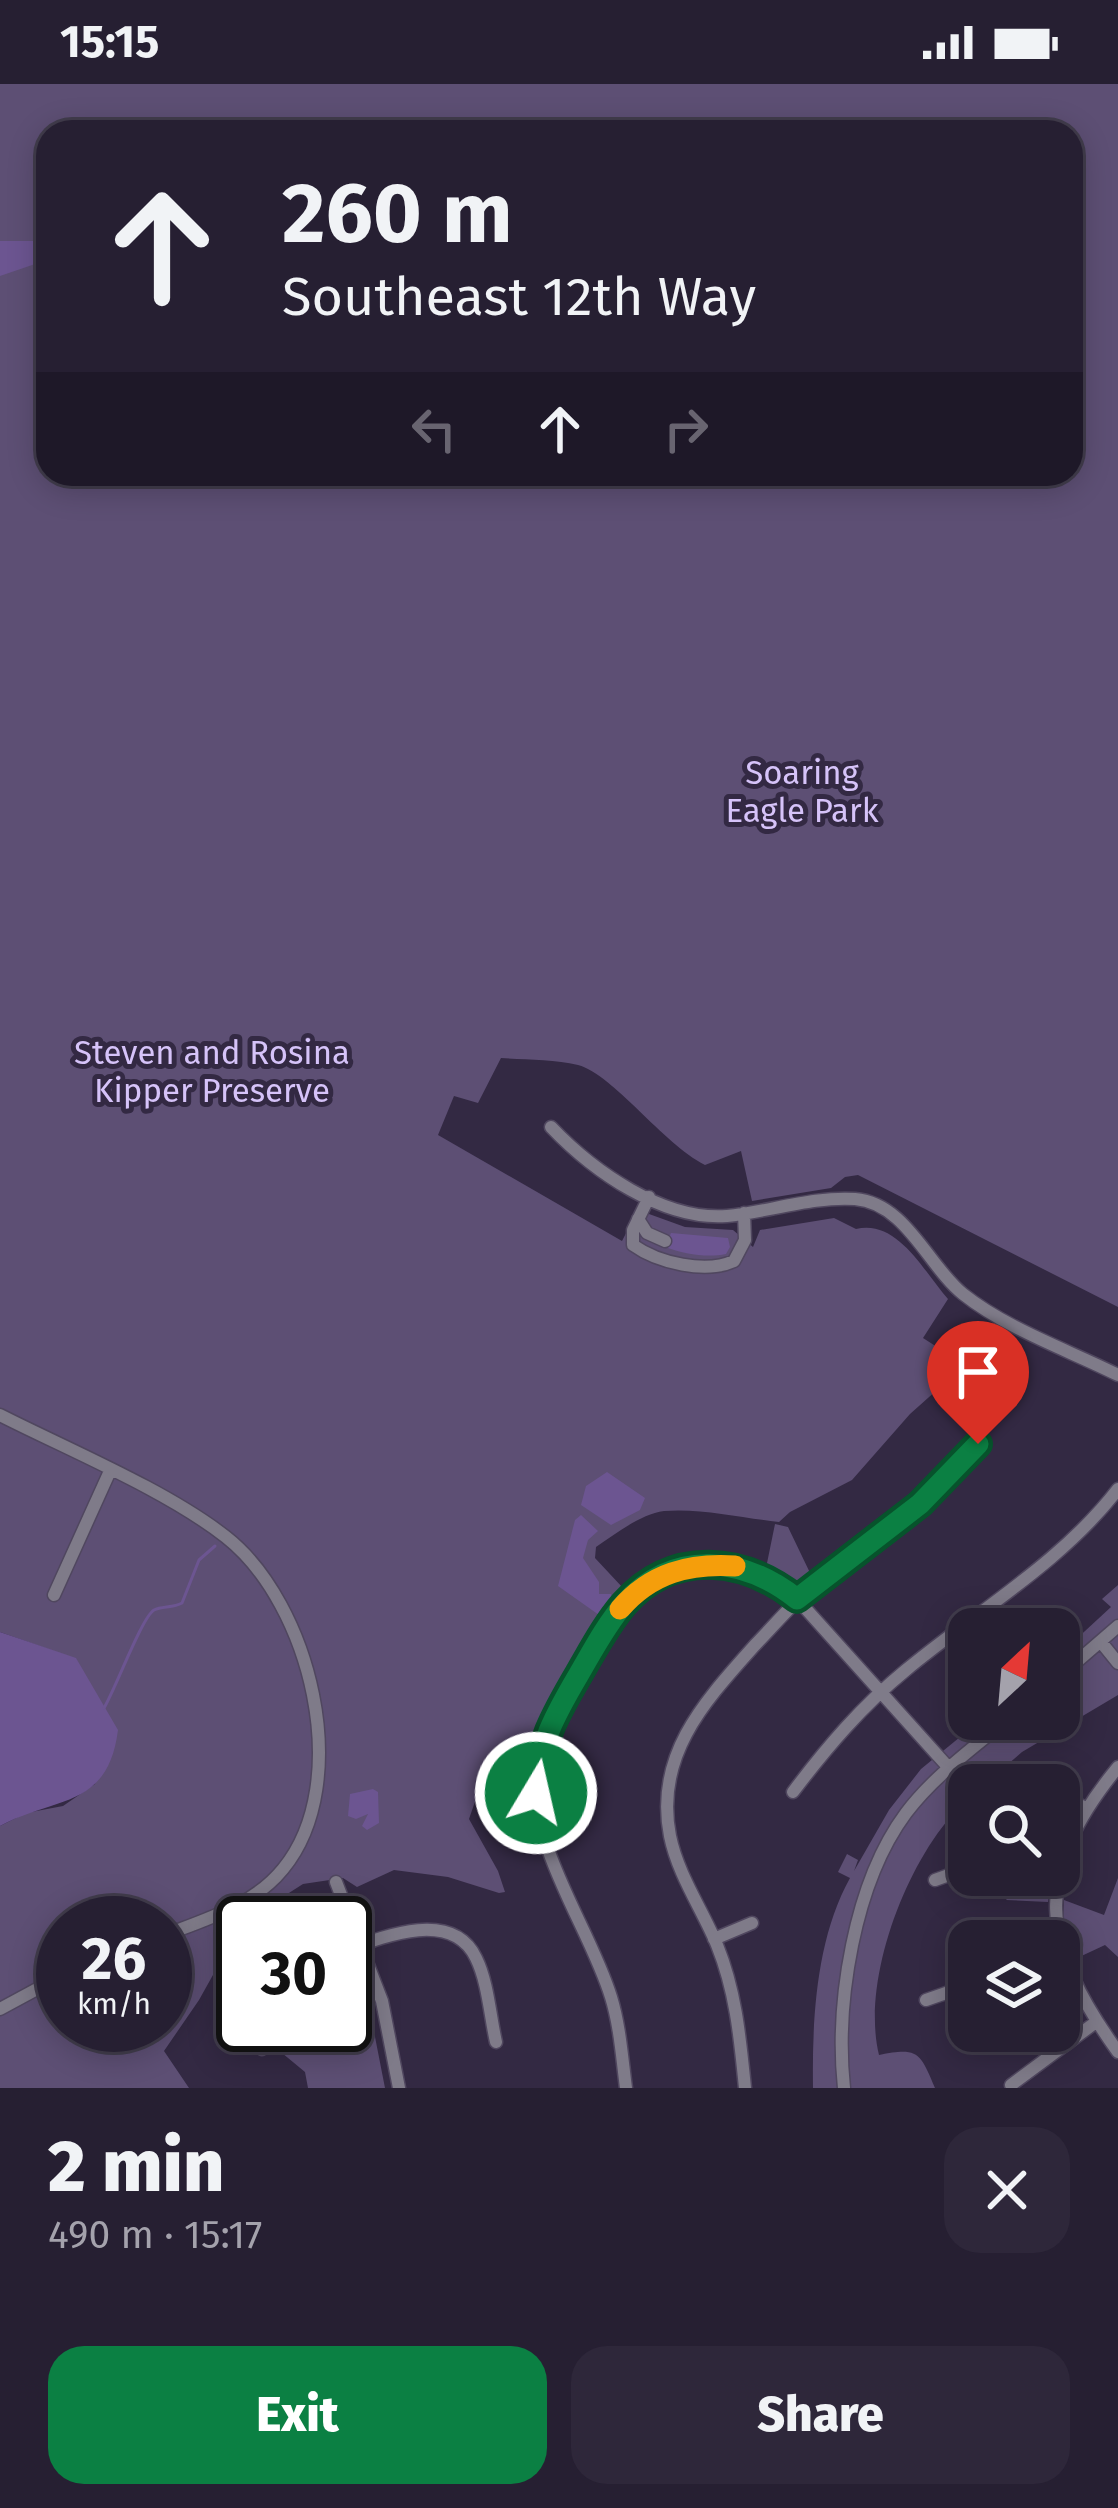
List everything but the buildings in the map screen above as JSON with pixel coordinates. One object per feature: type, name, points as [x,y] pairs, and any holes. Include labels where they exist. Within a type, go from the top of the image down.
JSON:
[{"type":"street","points":[[551,1127],[570,1147],[649,1197],[707,1216],[857,1199],[898,1221],[943,1274],[980,1306],[1118,1375]]},
{"type":"street","points":[[649,1197],[632,1240],[645,1253],[683,1264],[734,1262],[746,1240],[744,1214]]},
{"type":"street","points":[[638,1219],[647,1233],[665,1241]]},
{"type":"street","points":[[0,1415],[227,1538],[255,1567],[287,1614],[301,1649],[320,1766],[312,1818],[295,1853],[269,1884],[237,1906],[192,1924]]},
{"type":"street","points":[[745,2088],[736,1999],[670,1836],[667,1799],[673,1764],[696,1713],[797,1599],[920,1504],[978,1444]]},
{"type":"street","points":[[54,1595],[110,1471]]},
{"type":"street","points":[[793,1792],[837,1735],[882,1690],[1066,1543],[1118,1489]]},
{"type":"street","points":[[626,2088],[610,1994],[541,1824],[536,1793],[546,1732],[610,1622],[635,1593],[678,1569],[735,1566],[769,1579],[797,1599],[948,1767]]},
{"type":"street","points":[[1080,1659],[1118,1626]]},
{"type":"street","points":[[1101,1642],[1118,1663]]},
{"type":"street","points":[[954,1764],[983,1740]]},
{"type":"street","points":[[1057,1920],[1062,1865],[1087,1808],[1118,1767]]},
{"type":"street","points":[[844,2088],[840,2027],[866,1896],[892,1833],[948,1769]]},
{"type":"street","points":[[1080,1805],[1087,1808]]},
{"type":"street","points":[[935,1880],[948,1875]]},
{"type":"street","points":[[336,1882],[342,1896]]},
{"type":"street","points":[[715,1939],[752,1924]]},
{"type":"street","points":[[372,1941],[415,1929],[444,1934],[466,1945],[478,1962],[496,2042]]},
{"type":"street","points":[[372,1973],[386,2013],[399,2088]]},
{"type":"street","points":[[0,2009],[36,1990]]},
{"type":"street","points":[[926,2000],[948,1992]]},
{"type":"street","points":[[1080,1997],[1118,2052]]},
{"type":"street","points":[[1011,2085],[1096,2022]]},
{"type":"green space","points":[[0,84],[1118,84],[1118,1307],[858,1175],[845,1177],[831,1188],[752,1201],[741,1151],[705,1165],[592,1071],[550,1061],[501,1058],[478,1103],[454,1096],[438,1135],[622,1241],[638,1210],[685,1227],[733,1230],[753,1247],[760,1230],[834,1218],[856,1229],[885,1232],[909,1250],[948,1299],[923,1338],[965,1365],[910,1414],[852,1480],[779,1522],[664,1511],[637,1520],[596,1547],[595,1558],[623,1588],[566,1673],[524,1767],[501,1769],[478,1793],[469,1819],[505,1892],[448,1877],[394,1870],[357,1887],[343,1878],[303,1884],[284,1896],[216,1896],[216,1970],[192,2010],[192,1896],[36,1896],[36,2052],[165,2052],[189,2088],[0,2088],[0,1826],[26,1813],[63,1806],[95,1784],[108,1720],[76,1659],[0,1632]]},
{"type":"green space","points":[[775,1524],[788,1527],[812,1577],[794,1583],[766,1568]]},
{"type":"green space","points":[[1118,1585],[1118,1695],[1080,1718],[1080,1636],[1111,1607],[1102,1599]]},
{"type":"green space","points":[[956,1740],[1042,1740],[1008,1764],[948,1764],[948,1820],[927,1849],[895,1917],[877,1990],[879,2055],[916,2055],[935,2088],[813,2088],[818,1980],[830,1927],[850,1878],[838,1872],[847,1854],[858,1860],[854,1871],[889,1810],[921,1769]]},
{"type":"green space","points":[[1118,1878],[1118,1957],[1105,1945],[1080,1957],[1080,1920],[1063,1920],[1064,1900],[1104,1915]]},
{"type":"green space","points":[[1010,1896],[1049,1896],[1048,1902],[1006,1900]]},
{"type":"green space","points":[[372,2021],[385,2088],[308,2088],[305,2072],[282,2053],[372,2052]]},
{"type":"shaded area","points":[[0,241],[36,241],[36,264],[0,276]]},
{"type":"shaded area","points":[[671,1233],[728,1238],[730,1247],[719,1255],[680,1252],[665,1247]]},
{"type":"shaded area","points":[[607,1472],[645,1498],[640,1510],[611,1525],[581,1505],[586,1486]]},
{"type":"shaded area","points":[[581,1515],[598,1531],[588,1540],[583,1558],[599,1582],[599,1594],[612,1598],[599,1615],[558,1586],[575,1520]]},
{"type":"shaded area","points":[[0,1632],[76,1658],[118,1730],[112,1756],[91,1787],[0,1826]]},
{"type":"shaded area","points":[[378,1792],[379,1823],[367,1830],[362,1826],[368,1814],[356,1819],[348,1816],[350,1794]]},
{"type":"waterway","points":[[104,1708],[149,1615],[182,1603],[199,1560],[215,1546]]},
{"type":"slow traffic","points":[[620,1609],[648,1583],[678,1569],[735,1566]]},
{"type":"route","points":[[536,1793],[546,1732],[610,1622],[635,1593],[678,1569],[715,1564],[753,1571],[797,1599],[920,1504],[978,1444]]},
{"type":"park label","name":"Soaring Eagle Park","points":[[802,792]]},
{"type":"park label","name":"Steven and Rosina Kipper Preserve","points":[[212,1072]]}]
